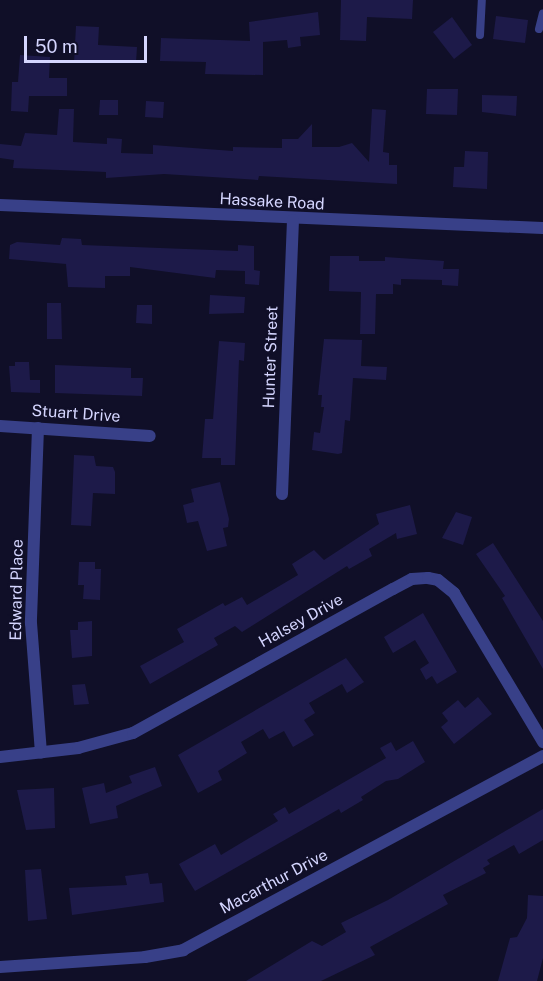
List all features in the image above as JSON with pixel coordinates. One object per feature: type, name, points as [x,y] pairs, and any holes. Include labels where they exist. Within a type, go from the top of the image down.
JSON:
[{"type":"street","name":"Hassake Road","points":[[0,206],[293,220],[543,228]]},
{"type":"street","name":"Hunter Street","points":[[282,494],[293,220]]},
{"type":"street","name":"Stuart Drive","points":[[0,426],[150,436]]},
{"type":"street","name":"Edward Place","points":[[38,428],[31,623],[41,753]]},
{"type":"street","name":"Halsey Drive","points":[[0,757],[78,748],[133,733],[412,579],[428,578],[438,580],[454,593],[543,741]]},
{"type":"street","name":"Macarthur Drive","points":[[0,967],[145,957],[183,950],[543,756]]},
{"type":"lane","points":[[480,35],[482,0]]},
{"type":"lane","points":[[539,29],[543,13]]},
{"type":"building","points":[[341,0],[413,0],[412,19],[367,17],[366,41],[340,40]]},
{"type":"building","points":[[318,12],[320,35],[300,37],[301,46],[288,48],[287,40],[263,42],[263,75],[205,74],[206,62],[160,61],[161,38],[250,41],[249,22]]},
{"type":"building","points":[[496,16],[528,20],[525,43],[493,39]]},
{"type":"building","points":[[452,17],[472,45],[454,59],[433,32]]},
{"type":"building","points":[[76,26],[99,27],[98,45],[137,47],[136,63],[74,63]]},
{"type":"building","points":[[20,55],[50,57],[49,78],[67,78],[67,96],[29,96],[28,112],[11,111],[12,82],[18,82]]},
{"type":"building","points":[[427,89],[458,89],[457,115],[426,114]]},
{"type":"building","points":[[482,95],[517,96],[516,116],[482,112]]},
{"type":"building","points":[[100,100],[118,100],[118,115],[99,115]]},
{"type":"building","points":[[146,101],[164,102],[163,118],[145,117]]},
{"type":"building","points":[[59,109],[74,109],[73,142],[107,144],[107,138],[122,139],[121,153],[153,154],[153,145],[233,151],[233,147],[282,148],[282,139],[298,139],[312,124],[312,147],[339,147],[352,143],[369,162],[372,109],[386,110],[383,152],[389,153],[389,165],[397,165],[397,184],[259,176],[258,180],[164,174],[106,178],[106,172],[13,168],[14,160],[0,158],[0,144],[21,146],[25,133],[57,135]]},
{"type":"building","points":[[465,151],[488,152],[487,189],[453,187],[454,167],[464,167]]},
{"type":"building","points":[[62,238],[81,239],[82,245],[238,251],[238,245],[254,246],[254,270],[260,271],[259,285],[245,284],[245,271],[216,270],[215,278],[130,267],[130,276],[105,276],[105,288],[68,287],[66,264],[9,259],[10,245],[17,242],[60,245]]},
{"type":"building","points":[[330,256],[359,256],[359,261],[385,261],[385,257],[444,261],[443,269],[459,269],[458,286],[442,285],[442,280],[401,279],[401,285],[393,284],[393,294],[376,294],[375,334],[360,334],[361,292],[329,291]]},
{"type":"building","points":[[210,295],[245,297],[244,313],[209,314]]},
{"type":"building","points":[[47,303],[61,303],[62,339],[47,339]]},
{"type":"building","points":[[137,305],[152,305],[152,324],[136,323]]},
{"type":"building","points":[[324,339],[362,340],[361,366],[387,367],[386,380],[353,378],[350,421],[345,420],[342,453],[338,454],[312,450],[314,432],[320,433],[324,407],[321,407],[322,395],[318,395]]},
{"type":"building","points":[[219,341],[245,343],[244,361],[239,360],[235,465],[221,465],[221,458],[202,458],[205,419],[213,419]]},
{"type":"building","points":[[15,362],[29,362],[30,380],[40,380],[40,393],[11,392],[9,366],[15,366]]},
{"type":"building","points":[[55,365],[131,368],[131,378],[143,378],[142,396],[55,393]]},
{"type":"building","points":[[74,455],[94,456],[96,466],[113,467],[115,472],[115,494],[93,493],[91,526],[71,525]]},
{"type":"building","points":[[220,482],[229,519],[228,527],[223,528],[227,546],[207,551],[198,521],[187,523],[183,505],[194,502],[191,489]]},
{"type":"building","points":[[410,505],[417,534],[397,539],[396,533],[369,549],[372,556],[349,569],[347,566],[242,632],[235,626],[214,638],[218,645],[150,684],[140,666],[184,642],[177,629],[223,603],[225,606],[242,597],[247,605],[298,575],[292,564],[314,550],[324,560],[379,524],[376,514]]},
{"type":"building","points":[[456,512],[472,517],[463,545],[442,538]]},
{"type":"building","points":[[493,543],[543,621],[543,669],[502,598],[505,596],[476,554]]},
{"type":"building","points":[[79,562],[95,562],[95,569],[101,569],[100,600],[83,599],[84,585],[78,585]]},
{"type":"building","points":[[423,613],[457,672],[437,684],[432,676],[426,680],[420,669],[429,663],[415,640],[393,653],[384,637]]},
{"type":"building","points":[[92,621],[92,656],[72,658],[70,630],[78,630],[78,622]]},
{"type":"building","points":[[346,658],[364,682],[347,693],[342,684],[309,703],[315,713],[304,720],[314,735],[293,747],[284,731],[269,739],[263,729],[241,742],[247,753],[218,771],[222,780],[198,793],[178,755]]},
{"type":"building","points":[[85,684],[89,704],[74,705],[72,685]]},
{"type":"building","points":[[478,697],[492,714],[454,744],[441,727],[448,721],[442,713],[458,700],[465,708]]},
{"type":"building","points":[[413,741],[425,762],[398,779],[386,781],[361,797],[363,800],[341,813],[339,809],[195,891],[179,864],[215,844],[221,855],[278,821],[273,814],[285,807],[289,814],[386,758],[380,748],[391,742],[396,751]]},
{"type":"building","points":[[155,767],[162,786],[116,806],[118,818],[90,824],[82,788],[104,783],[106,793],[132,783],[129,776]]},
{"type":"building","points":[[54,788],[55,828],[26,830],[17,790]]},
{"type":"building","points":[[543,809],[543,840],[519,854],[514,845],[487,860],[490,864],[483,868],[486,873],[443,895],[448,904],[370,947],[375,955],[321,981],[246,981],[312,941],[322,946],[346,932],[341,923],[388,900]]},
{"type":"building","points":[[41,869],[47,919],[28,921],[25,870]]},
{"type":"building","points":[[148,873],[150,884],[162,883],[164,902],[72,915],[69,888],[127,885],[125,876]]},
{"type":"building","points":[[528,895],[543,896],[543,958],[537,981],[498,981],[510,938],[517,937],[527,918]]}]
